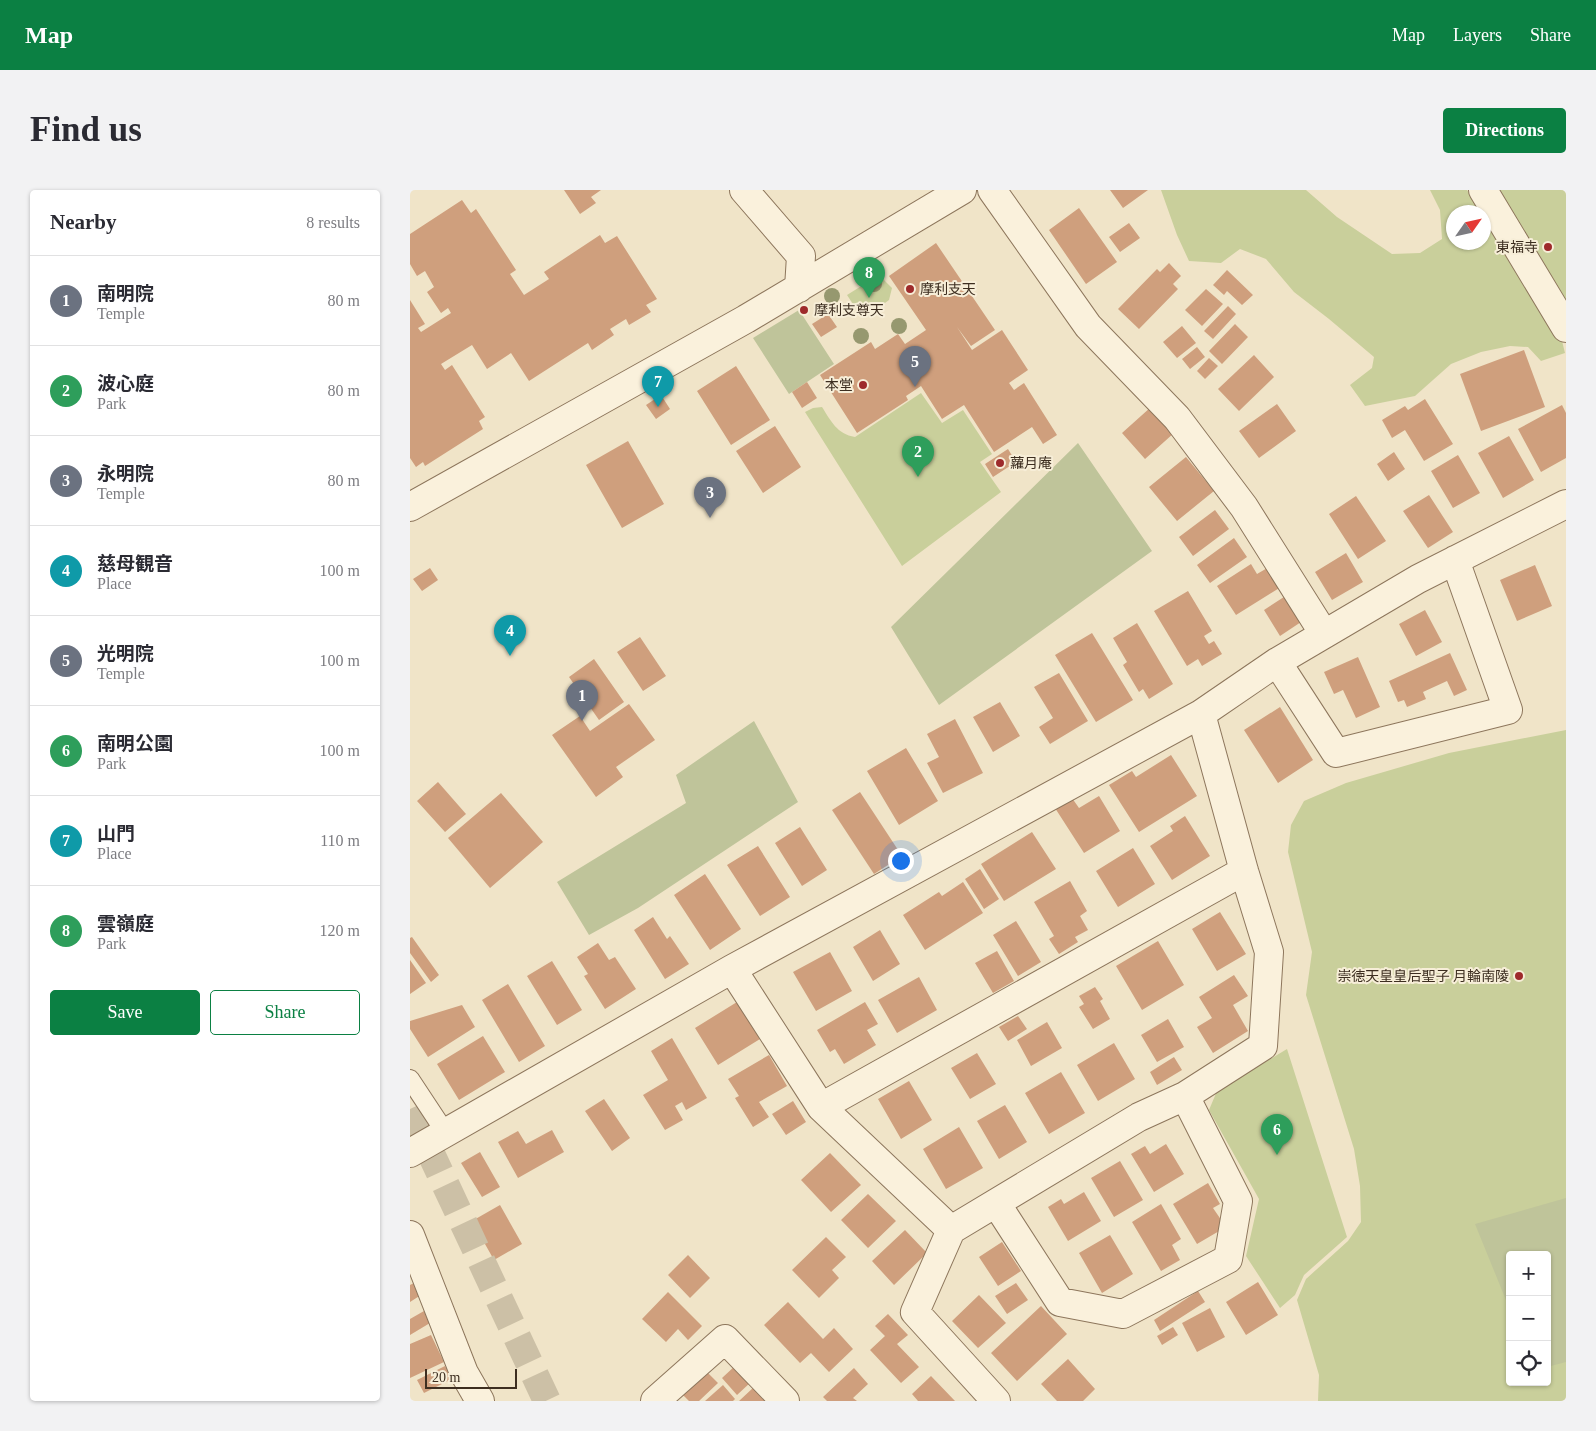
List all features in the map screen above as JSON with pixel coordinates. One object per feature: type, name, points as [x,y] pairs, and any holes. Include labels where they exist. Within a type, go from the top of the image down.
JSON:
[{"type":"street","points":[[744,190],[801,256],[799,288]]},
{"type":"street","points":[[410,507],[746,320],[962,190]]},
{"type":"street","points":[[992,190],[1088,326],[1177,418],[1244,506],[1324,634]]},
{"type":"street","points":[[1483,190],[1566,328]]},
{"type":"street","points":[[410,1153],[732,968],[1201,714],[1277,662],[1418,579],[1566,504]]},
{"type":"street","points":[[1277,662],[1336,753],[1508,710],[1455,560]]},
{"type":"street","points":[[996,1401],[915,1312],[951,1230],[1139,1117],[1185,1096],[1263,1046],[1269,952],[1244,871],[1201,714]]},
{"type":"street","points":[[821,1107],[1244,871]]},
{"type":"street","points":[[732,968],[821,1107],[951,1230]]},
{"type":"street","points":[[996,1203],[1060,1302],[1123,1314],[1228,1259],[1238,1201],[1185,1096]]},
{"type":"street","points":[[410,1235],[464,1373],[480,1401]]},
{"type":"street","points":[[655,1401],[725,1339],[785,1401]]},
{"type":"lane","points":[[410,1078],[445,1132]]},
{"type":"green space","points":[[1161,190],[1306,190],[1337,217],[1392,254],[1420,253],[1442,239],[1440,210],[1430,190],[1467,190],[1479,205],[1446,205],[1446,250],[1491,250],[1491,224],[1560,333],[1565,353],[1541,361],[1528,347],[1510,346],[1481,352],[1451,364],[1415,396],[1365,406],[1350,385],[1372,368],[1374,357],[1294,292],[1266,259],[1240,249],[1221,263],[1189,261],[1177,235]]},
{"type":"green space","name":"東福寺","points":[[1499,190],[1566,190],[1566,302],[1538,258]]},
{"type":"green space","points":[[879,275],[892,288],[889,300],[874,311],[861,316],[847,295]]},
{"type":"green space","points":[[799,310],[834,364],[789,394],[753,338]]},
{"type":"green space","points":[[921,393],[942,423],[963,410],[992,454],[980,462],[1001,492],[902,566],[805,412],[813,408],[822,407],[839,430],[855,437]]},
{"type":"green space","points":[[1078,443],[1152,551],[939,705],[891,627]]},
{"type":"green space","points":[[754,721],[798,802],[638,908],[589,935],[557,882],[686,803],[676,775]]},
{"type":"green space","points":[[1566,730],[1566,1401],[1318,1401],[1319,1375],[1297,1300],[1306,1279],[1348,1241],[1361,1222],[1360,1186],[1354,1149],[1306,995],[1312,952],[1288,852],[1291,825],[1304,801],[1346,783],[1449,753]]},
{"type":"green space","points":[[1287,1049],[1347,1237],[1304,1275],[1295,1295],[1280,1308],[1246,1256],[1259,1199],[1209,1110],[1217,1091]]},
{"type":"green space","points":[[1566,1198],[1566,1362],[1551,1366],[1551,1251],[1506,1251],[1506,1300],[1475,1224]]},
{"type":"building","points":[[564,190],[601,190],[591,197],[596,203],[580,214]]},
{"type":"building","points":[[1110,190],[1148,190],[1123,208]]},
{"type":"building","points":[[462,200],[471,213],[476,209],[516,270],[510,274],[524,295],[549,279],[544,272],[600,235],[605,243],[617,236],[657,299],[646,305],[651,312],[629,325],[626,319],[610,329],[614,335],[592,350],[588,343],[529,381],[511,353],[487,369],[472,345],[441,364],[445,370],[452,365],[485,417],[479,421],[483,429],[425,466],[423,462],[416,467],[410,458],[410,300],[425,324],[418,328],[421,332],[451,313],[448,308],[441,313],[427,292],[434,287],[425,271],[417,276],[410,264],[410,234]]},
{"type":"building","points":[[1079,208],[1117,262],[1086,284],[1049,230]]},
{"type":"building","points":[[1129,223],[1140,238],[1120,252],[1109,237]]},
{"type":"building","points":[[936,243],[995,330],[971,346],[957,327],[972,350],[1002,330],[1028,370],[1009,383],[1014,390],[1024,383],[1057,435],[1043,444],[1032,427],[994,452],[964,405],[942,419],[921,386],[906,396],[908,400],[857,433],[820,375],[871,342],[875,349],[898,334],[905,344],[926,330],[889,276]]},
{"type":"building","points":[[1169,263],[1181,276],[1173,284],[1178,289],[1139,329],[1118,309],[1157,269],[1160,272]]},
{"type":"building","points":[[1227,270],[1253,295],[1242,305],[1227,291],[1224,295],[1213,285]]},
{"type":"building","points":[[1206,289],[1223,304],[1202,326],[1185,310]]},
{"type":"building","points":[[1228,306],[1236,314],[1213,339],[1204,331]]},
{"type":"building","points":[[828,314],[837,327],[821,337],[812,324]]},
{"type":"building","points":[[1235,324],[1248,337],[1222,364],[1209,351]]},
{"type":"building","points":[[1182,326],[1196,343],[1177,358],[1163,342]]},
{"type":"building","points":[[1197,347],[1205,357],[1190,369],[1182,359]]},
{"type":"building","points":[[1524,350],[1545,407],[1481,431],[1460,374]]},
{"type":"building","points":[[1254,355],[1274,377],[1239,411],[1218,389]]},
{"type":"building","points":[[1209,358],[1218,366],[1205,379],[1197,371]]},
{"type":"building","points":[[736,366],[770,420],[731,445],[697,391]]},
{"type":"building","points":[[807,382],[817,398],[802,408],[792,392]]},
{"type":"building","points":[[661,395],[670,409],[656,419],[646,405]]},
{"type":"building","points":[[1425,399],[1453,444],[1424,461],[1405,430],[1392,438],[1382,420],[1405,406],[1408,410]]},
{"type":"building","points":[[1277,404],[1296,431],[1259,458],[1239,431]]},
{"type":"building","points":[[1562,405],[1566,413],[1566,458],[1541,472],[1518,429]]},
{"type":"building","points":[[1151,407],[1174,433],[1145,459],[1122,433]]},
{"type":"building","points":[[775,426],[801,467],[763,493],[736,451]]},
{"type":"building","points":[[1509,436],[1534,480],[1503,498],[1478,453]]},
{"type":"building","points":[[628,441],[664,504],[622,528],[586,465]]},
{"type":"building","name":"蘿月庵","points":[[1008,449],[1016,462],[993,477],[985,464]]},
{"type":"building","points":[[1394,452],[1405,469],[1388,481],[1377,464]]},
{"type":"building","points":[[1458,455],[1480,493],[1453,508],[1431,471]]},
{"type":"building","points":[[1186,457],[1214,491],[1177,521],[1149,487]]},
{"type":"building","points":[[1429,495],[1453,532],[1428,548],[1403,511]]},
{"type":"building","points":[[1356,496],[1386,541],[1358,559],[1329,514]]},
{"type":"building","points":[[1215,510],[1229,529],[1193,556],[1179,537]]},
{"type":"building","points":[[1234,538],[1247,557],[1210,583],[1197,565]]},
{"type":"building","points":[[1346,553],[1363,582],[1332,600],[1315,572]]},
{"type":"building","points":[[1251,564],[1257,574],[1269,567],[1281,587],[1236,615],[1217,586]]},
{"type":"building","points":[[1535,565],[1552,606],[1517,621],[1500,580]]},
{"type":"building","points":[[430,568],[438,580],[422,591],[413,579]]},
{"type":"building","points":[[1188,591],[1212,631],[1204,636],[1209,644],[1214,641],[1222,654],[1202,666],[1198,659],[1187,666],[1154,611]]},
{"type":"building","points":[[1287,595],[1304,620],[1280,636],[1264,610]]},
{"type":"building","points":[[1425,610],[1442,642],[1416,656],[1399,624]]},
{"type":"building","points":[[1137,623],[1173,684],[1149,699],[1143,689],[1139,692],[1123,665],[1127,662],[1113,638]]},
{"type":"building","points":[[1092,633],[1133,700],[1096,722],[1055,655]]},
{"type":"building","points":[[640,637],[666,676],[643,691],[617,652]]},
{"type":"building","points":[[1450,653],[1467,690],[1454,696],[1447,681],[1423,692],[1426,699],[1407,707],[1404,700],[1398,702],[1389,681]]},
{"type":"building","points":[[1358,657],[1380,707],[1356,718],[1343,690],[1334,694],[1324,672]]},
{"type":"building","points":[[594,659],[624,702],[599,720],[569,677]]},
{"type":"building","points":[[1059,673],[1088,721],[1050,744],[1039,727],[1053,718],[1034,687]]},
{"type":"building","points":[[1000,702],[1020,736],[993,752],[973,717]]},
{"type":"building","points":[[629,704],[655,740],[616,767],[623,777],[596,797],[552,735],[580,716],[590,731]]},
{"type":"building","points":[[1280,707],[1313,760],[1278,783],[1244,730]]},
{"type":"building","points":[[955,719],[983,773],[943,793],[927,763],[939,757],[927,734]]},
{"type":"building","points":[[906,748],[938,801],[899,825],[867,771]]},
{"type":"building","points":[[1171,755],[1197,796],[1139,832],[1109,785],[1132,771],[1136,777]]},
{"type":"building","points":[[438,782],[466,814],[445,832],[417,801]]},
{"type":"building","points":[[860,792],[902,856],[874,874],[832,810]]},
{"type":"building","points":[[501,793],[543,842],[490,888],[448,838]]},
{"type":"building","points":[[1099,796],[1120,831],[1084,853],[1055,808],[1072,798],[1079,808]]},
{"type":"building","points":[[1185,816],[1210,856],[1172,880],[1150,846],[1173,831],[1170,826]]},
{"type":"building","points":[[800,827],[827,870],[802,886],[775,843]]},
{"type":"building","points":[[1032,832],[1056,869],[1004,901],[981,864]]},
{"type":"building","points":[[758,846],[790,897],[760,916],[727,865]]},
{"type":"building","points":[[1133,848],[1155,884],[1118,907],[1096,871]]},
{"type":"building","points":[[980,869],[999,899],[984,909],[965,879]]},
{"type":"building","points":[[705,874],[741,929],[710,950],[674,895]]},
{"type":"building","points":[[1070,881],[1087,911],[1080,916],[1088,930],[1075,937],[1078,942],[1059,954],[1049,939],[1054,936],[1034,902]]},
{"type":"building","points":[[963,882],[983,913],[925,950],[903,915],[939,892],[942,896]]},
{"type":"building","points":[[1220,912],[1246,954],[1217,971],[1192,929]]},
{"type":"building","points":[[653,917],[667,939],[670,936],[689,964],[665,979],[634,930]]},
{"type":"building","points":[[1016,921],[1041,962],[1018,976],[993,935]]},
{"type":"building","points":[[880,930],[900,964],[873,981],[853,947]]},
{"type":"building","points":[[412,937],[439,975],[431,982],[410,953],[410,938]]},
{"type":"building","points":[[1158,941],[1184,985],[1142,1010],[1116,966]]},
{"type":"building","points":[[598,943],[609,960],[615,957],[636,989],[605,1009],[584,976],[588,974],[577,957]]},
{"type":"building","points":[[997,951],[1014,981],[993,993],[975,963]]},
{"type":"building","points":[[830,952],[852,991],[816,1011],[793,972]]},
{"type":"building","points":[[410,960],[426,983],[410,994]]},
{"type":"building","points":[[552,961],[582,1010],[557,1025],[527,976]]},
{"type":"building","points":[[1234,975],[1248,996],[1233,1005],[1248,1031],[1213,1053],[1197,1027],[1212,1018],[1199,997]]},
{"type":"building","points":[[919,977],[937,1010],[897,1033],[878,1000]]},
{"type":"building","points":[[508,984],[545,1046],[519,1062],[482,1000]]},
{"type":"building","points":[[1095,987],[1103,999],[1100,1001],[1110,1019],[1093,1029],[1079,1007],[1084,1004],[1079,996]]},
{"type":"building","points":[[737,1002],[760,1039],[718,1065],[695,1028]]},
{"type":"building","points":[[865,1002],[878,1024],[867,1030],[876,1045],[844,1064],[835,1049],[830,1052],[817,1030]]},
{"type":"building","points":[[462,1005],[475,1027],[428,1057],[410,1029],[410,1021]]},
{"type":"building","points":[[1018,1016],[1027,1029],[1008,1041],[999,1027]]},
{"type":"building","points":[[1168,1019],[1184,1047],[1157,1062],[1141,1035]]},
{"type":"building","points":[[1047,1022],[1062,1048],[1031,1066],[1017,1040]]},
{"type":"building","points":[[483,1036],[505,1072],[459,1100],[437,1064]]},
{"type":"building","points":[[672,1038],[707,1098],[686,1110],[682,1102],[675,1106],[683,1120],[665,1130],[643,1095],[668,1080],[651,1051]]},
{"type":"building","points":[[1114,1043],[1135,1079],[1098,1101],[1077,1065]]},
{"type":"building","points":[[977,1053],[996,1084],[970,1099],[951,1068]]},
{"type":"building","points":[[769,1055],[787,1086],[759,1102],[769,1117],[753,1127],[735,1098],[739,1096],[728,1079]]},
{"type":"building","points":[[1174,1057],[1182,1070],[1157,1085],[1150,1072]]},
{"type":"building","points":[[1061,1072],[1085,1113],[1049,1134],[1025,1093]]},
{"type":"building","points":[[909,1081],[932,1120],[901,1139],[878,1099]]},
{"type":"building","points":[[604,1099],[630,1138],[612,1151],[585,1111]]},
{"type":"building","points":[[793,1101],[806,1122],[786,1135],[772,1114]]},
{"type":"building","points":[[1005,1105],[1027,1142],[999,1159],[977,1121]]},
{"type":"building","points":[[959,1127],[983,1168],[946,1189],[923,1149]]},
{"type":"building","points":[[552,1130],[564,1152],[518,1178],[498,1142],[518,1131],[526,1144]]},
{"type":"building","points":[[1166,1144],[1184,1174],[1154,1192],[1131,1154],[1145,1146],[1150,1154]]},
{"type":"building","points":[[480,1152],[500,1187],[482,1197],[461,1163]]},
{"type":"building","points":[[830,1153],[861,1185],[831,1212],[801,1180]]},
{"type":"building","points":[[1120,1161],[1143,1200],[1114,1217],[1091,1178]]},
{"type":"building","points":[[1208,1183],[1220,1204],[1213,1208],[1226,1227],[1197,1244],[1173,1204]]},
{"type":"building","points":[[1084,1192],[1101,1221],[1068,1241],[1048,1207],[1061,1199],[1064,1204]]},
{"type":"building","points":[[868,1194],[896,1221],[868,1248],[841,1220]]},
{"type":"building","points":[[1161,1204],[1181,1239],[1172,1245],[1180,1260],[1161,1271],[1132,1222]]},
{"type":"building","points":[[500,1205],[522,1244],[494,1260],[472,1221]]},
{"type":"building","points":[[905,1230],[927,1253],[894,1285],[872,1261]]},
{"type":"building","points":[[1110,1235],[1133,1274],[1102,1293],[1079,1253]]},
{"type":"building","points":[[826,1237],[846,1257],[832,1270],[839,1278],[819,1298],[792,1270]]},
{"type":"building","points":[[1002,1242],[1021,1271],[998,1286],[979,1257]]},
{"type":"building","points":[[688,1255],[710,1278],[690,1298],[668,1275]]},
{"type":"building","points":[[1258,1282],[1278,1315],[1246,1335],[1226,1302]]},
{"type":"building","points":[[414,1283],[421,1295],[410,1302],[410,1285]]},
{"type":"building","points":[[1016,1283],[1028,1300],[1007,1314],[995,1296]]},
{"type":"building","points":[[1198,1291],[1205,1302],[1160,1331],[1154,1320]]},
{"type":"building","points":[[668,1292],[702,1326],[688,1340],[678,1329],[666,1342],[642,1319]]},
{"type":"building","points":[[979,1295],[1006,1323],[978,1348],[952,1321]]},
{"type":"building","points":[[788,1302],[823,1339],[834,1328],[853,1349],[829,1372],[811,1353],[800,1363],[764,1325]]},
{"type":"building","points":[[1041,1306],[1067,1334],[1017,1381],[991,1353]]},
{"type":"building","points":[[1210,1308],[1225,1337],[1197,1352],[1182,1323]]},
{"type":"building","points":[[424,1311],[430,1323],[410,1335],[410,1319]]},
{"type":"building","points":[[888,1314],[908,1335],[897,1344],[919,1367],[901,1383],[870,1350],[885,1336],[875,1326]]},
{"type":"building","points":[[1173,1327],[1178,1335],[1162,1345],[1157,1336]]},
{"type":"building","points":[[431,1335],[444,1362],[410,1378],[410,1344]]},
{"type":"building","points":[[1068,1359],[1095,1389],[1083,1401],[1057,1401],[1041,1384]]},
{"type":"building","points":[[736,1365],[751,1382],[737,1395],[722,1378]]},
{"type":"building","points":[[445,1366],[452,1379],[424,1393],[417,1380]]},
{"type":"building","points":[[854,1368],[868,1384],[853,1398],[857,1401],[827,1401],[823,1397]]},
{"type":"building","points":[[707,1372],[718,1383],[699,1401],[689,1401],[683,1395]]},
{"type":"building","points":[[931,1376],[955,1401],[918,1401],[912,1394]]},
{"type":"building","points":[[723,1385],[735,1399],[733,1401],[705,1401]]},
{"type":"building","points":[[754,1387],[767,1401],[739,1401]]},
{"type":"tunnel","points":[[410,1109],[547,1401]]},
{"type":"place","name":"東福寺","points":[[1548,247]]},
{"type":"place","name":"摩利支天","points":[[910,289]]},
{"type":"place","name":"雲嶺庭","points":[[869,298]]},
{"type":"place","name":"摩利支尊天","points":[[804,310]]},
{"type":"place","name":"本堂","points":[[863,385]]},
{"type":"place","name":"光明院","points":[[915,387]]},
{"type":"place","name":"山門","points":[[658,407]]},
{"type":"place","name":"蘿月庵","points":[[1000,463]]},
{"type":"place","name":"波心庭","points":[[918,477]]},
{"type":"place","name":"永明院","points":[[710,518]]},
{"type":"place","name":"慈母観音","points":[[510,656]]},
{"type":"place","name":"南明院","points":[[582,721]]},
{"type":"place","name":"崇徳天皇皇后聖子 月輪南陵","points":[[1519,976]]},
{"type":"place","name":"南明公園","points":[[1277,1155]]}]
